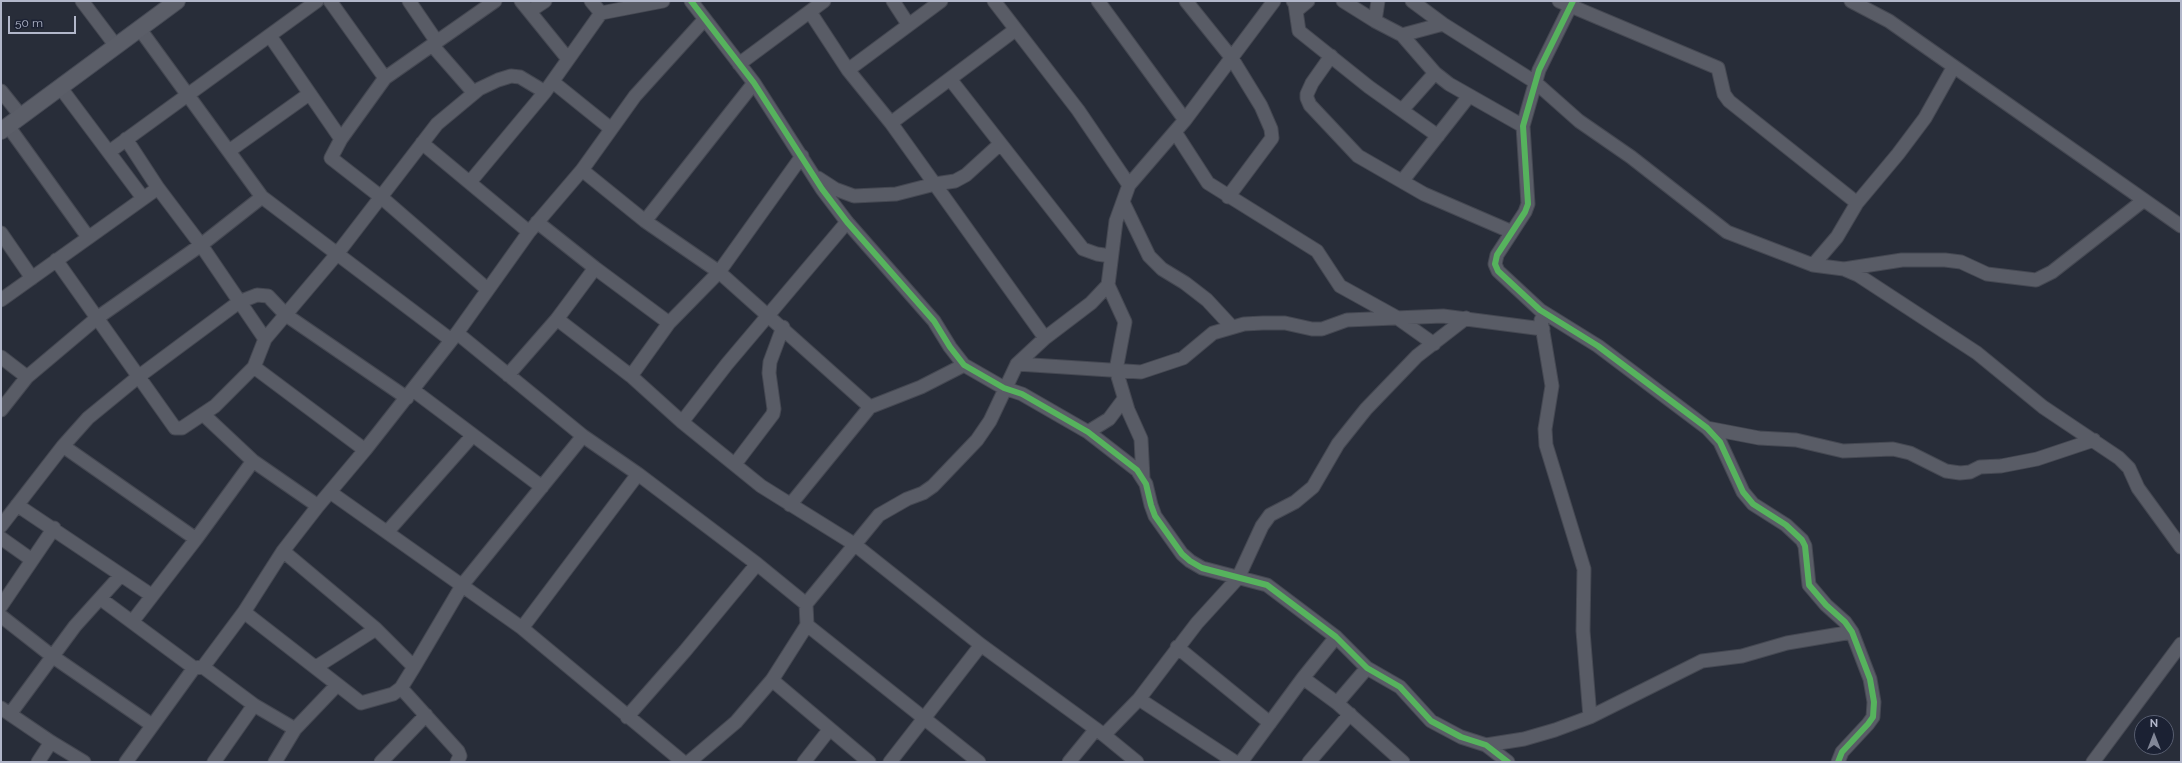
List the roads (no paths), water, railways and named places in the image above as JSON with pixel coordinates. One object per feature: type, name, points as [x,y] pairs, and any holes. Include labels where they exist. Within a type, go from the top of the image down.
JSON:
[{"type":"main road","points":[[4,128],[140,28],[172,2]]},
{"type":"street","points":[[82,1],[116,46]]},
{"type":"street","points":[[109,152],[317,1]]},
{"type":"street","points":[[330,1],[385,78]]},
{"type":"street","points":[[409,1],[434,43],[474,93]]},
{"type":"street","points":[[487,289],[381,197],[332,159],[331,156],[341,139],[385,78],[495,1]]},
{"type":"street","points":[[521,1],[568,59]]},
{"type":"street","points":[[530,11],[545,1]]},
{"type":"street","points":[[591,1],[601,13]]},
{"type":"street","points":[[470,182],[549,87],[601,13],[663,1]]},
{"type":"street","points":[[691,1],[704,20],[754,83],[817,177],[822,189],[847,222],[934,321],[950,347],[964,365],[1004,388],[1022,394],[1088,432],[1137,470],[1143,478]]},
{"type":"street","points":[[739,64],[824,1]]},
{"type":"street","points":[[893,1],[908,24]]},
{"type":"street","points":[[848,70],[941,1]]},
{"type":"street","points":[[994,1],[1078,110],[1129,185]]},
{"type":"street","points":[[1098,1],[1185,120]]},
{"type":"street","points":[[1186,1],[1231,57],[1268,121],[1272,138],[1228,197]]},
{"type":"street","points":[[1274,1],[1185,120],[1129,185],[1116,221],[1108,285],[1125,322],[1116,370],[1124,399],[1142,439],[1143,478],[1151,505],[1156,516],[1182,554],[1202,568],[1267,585],[1336,637],[1367,668],[1400,687],[1437,724],[1461,737],[1486,745],[1508,762]]},
{"type":"street","points":[[1308,1],[1294,6],[1299,31],[1369,87],[1438,136]]},
{"type":"street","points":[[1343,1],[1375,21],[1402,35],[1435,73],[1450,84],[1523,126]]},
{"type":"street","points":[[1375,21],[1378,1]]},
{"type":"street","points":[[1412,1],[1443,24],[1535,82],[1579,121],[1631,157],[1727,232],[1812,265],[1844,269],[1902,260],[1945,260],[1961,262],[1986,274],[2036,280],[2052,272],[2144,200]]},
{"type":"street","points":[[1559,1],[1572,3],[1718,68],[1724,94],[1729,101],[1857,203]]},
{"type":"street","points":[[1851,1],[1889,21],[1953,68],[2181,226]]},
{"type":"street","points":[[1572,3],[1550,46],[1535,82],[1523,126],[1528,204],[1497,255],[1495,264],[1498,271],[1540,310],[1598,346],[1707,428],[1720,442],[1743,492],[1753,504],[1786,525],[1802,540],[1806,546],[1809,585],[1826,605],[1845,622],[1852,632],[1870,679],[1874,710],[1868,724],[1842,752],[1838,762]]},
{"type":"street","points":[[810,12],[848,70],[891,123],[1045,338]]},
{"type":"street","points":[[126,762],[152,725],[244,612],[283,551],[410,394],[454,337],[529,232],[582,170],[610,128],[658,68],[704,20]]},
{"type":"street","points":[[1402,35],[1443,24]]},
{"type":"street","points":[[140,28],[262,197],[337,254],[508,375],[583,436],[638,474],[806,604]]},
{"type":"street","points":[[891,123],[1015,30]]},
{"type":"street","points":[[270,36],[341,139]]},
{"type":"street","points":[[1331,56],[1306,94],[1310,105],[1362,158],[1403,180],[1424,194],[1512,232]]},
{"type":"street","points":[[1812,265],[1837,237],[1857,203],[1898,154],[1936,103],[1953,68]]},
{"type":"street","points":[[1402,110],[1435,73]]},
{"type":"street","points":[[56,260],[175,428],[182,428],[204,415],[254,367],[265,339],[337,254],[437,124],[474,93],[498,80],[511,76],[520,76],[549,87],[610,128]]},
{"type":"street","points":[[950,79],[1083,249],[1097,254],[1112,256]]},
{"type":"street","points":[[645,221],[754,83]]},
{"type":"street","points":[[60,87],[143,198]]},
{"type":"street","points":[[1,91],[20,116]]},
{"type":"street","points":[[229,152],[309,94]]},
{"type":"street","points":[[1403,180],[1469,96]]},
{"type":"street","points":[[4,128],[88,237]]},
{"type":"street","points":[[1175,132],[1202,176],[1208,183],[1228,197],[1317,251],[1340,286],[1396,317],[1434,344]]},
{"type":"street","points":[[126,139],[158,188],[201,245],[265,339]]},
{"type":"street","points":[[422,143],[529,232]]},
{"type":"street","points":[[817,177],[835,189],[854,196],[896,194],[935,184],[955,181],[966,175],[1000,144]]},
{"type":"street","points":[[631,376],[670,323],[719,272],[802,156]]},
{"type":"street","points":[[582,170],[645,221],[719,272],[783,327],[870,407]]},
{"type":"street","points":[[1,300],[158,188]]},
{"type":"street","points":[[1,410],[27,377],[96,318],[201,245],[262,197]]},
{"type":"street","points":[[1123,202],[1149,256],[1162,269],[1185,283],[1207,300],[1232,327]]},
{"type":"street","points":[[537,222],[595,268],[670,323]]},
{"type":"street","points":[[682,422],[768,314],[847,222]]},
{"type":"street","points":[[1,235],[32,278]]},
{"type":"street","points":[[508,375],[557,319],[595,268]]},
{"type":"street","points":[[1844,269],[1871,283],[1977,353],[2043,407],[2094,440],[2130,468],[2138,488],[2181,547]]},
{"type":"street","points":[[689,762],[736,722],[772,680],[807,624],[806,604],[879,515],[907,499],[923,493],[933,486],[977,440],[990,421],[1004,388],[1017,364],[1045,338],[1091,303],[1108,285]]},
{"type":"street","points":[[1,526],[63,446],[88,418],[138,377],[239,302],[263,294],[268,296],[286,315],[473,435],[542,487]]},
{"type":"street","points":[[1540,310],[1552,386],[1545,429],[1546,445],[1584,569],[1583,631],[1590,717]]},
{"type":"street","points":[[1017,364],[1141,372],[1158,368],[1183,358],[1213,334],[1244,324],[1285,323],[1312,329],[1322,329],[1347,320],[1396,317],[1466,318],[1542,329]]},
{"type":"street","points":[[1070,762],[1100,732],[1139,699],[1177,647],[1238,578],[1262,526],[1270,516],[1295,502],[1313,487],[1348,430],[1417,356],[1466,318]]},
{"type":"street","points":[[557,319],[631,376],[682,422],[761,486],[854,544],[981,645],[1100,732],[1137,762]]},
{"type":"street","points":[[735,464],[773,414],[774,409],[769,373],[770,362],[783,327]]},
{"type":"street","points":[[1,357],[27,377]]},
{"type":"street","points":[[790,505],[870,407],[921,387],[964,365]]},
{"type":"street","points":[[254,367],[365,450]]},
{"type":"street","points":[[1088,432],[1109,419],[1124,399]]},
{"type":"street","points":[[204,415],[253,461],[318,506]]},
{"type":"street","points":[[1707,428],[1759,438],[1796,440],[1843,450],[1898,450],[1910,453],[1946,471],[1960,473],[1970,472],[1980,467],[2000,466],[2037,459],[2094,440]]},
{"type":"street","points":[[388,532],[473,435]]},
{"type":"street","points":[[244,612],[361,703],[393,694],[401,688],[463,584],[583,436]]},
{"type":"street","points":[[63,446],[196,539]]},
{"type":"street","points":[[132,622],[151,595],[196,539],[253,461]]},
{"type":"street","points":[[522,628],[638,474]]},
{"type":"street","points":[[330,492],[463,584],[522,628],[627,717],[683,762]]},
{"type":"street","points":[[17,505],[54,528],[151,595]]},
{"type":"street","points":[[1,606],[54,528]]},
{"type":"street","points":[[1,538],[32,560]]},
{"type":"street","points":[[283,551],[376,629],[414,667]]},
{"type":"street","points":[[627,717],[685,651],[756,564]]},
{"type":"street","points":[[81,761],[5,711],[52,656],[75,626],[101,599],[121,574]]},
{"type":"street","points":[[101,599],[132,622],[254,705],[295,729]]},
{"type":"street","points":[[1,616],[52,656],[152,725]]},
{"type":"street","points":[[807,624],[980,762]]},
{"type":"street","points":[[316,667],[376,629]]},
{"type":"street","points":[[1486,745],[1524,739],[1555,730],[1590,717],[1702,661],[1742,656],[1787,643],[1852,632]]},
{"type":"street","points":[[1241,762],[1302,678],[1336,637]]},
{"type":"street","points":[[2093,762],[2181,644]]},
{"type":"street","points":[[890,762],[926,718],[981,645]]},
{"type":"street","points":[[1177,647],[1270,723]]},
{"type":"street","points":[[1337,703],[1367,668]]},
{"type":"street","points":[[1302,678],[1337,703],[1404,762]]},
{"type":"street","points":[[772,680],[829,730],[869,762]]},
{"type":"street","points":[[275,762],[295,729],[337,685]]},
{"type":"street","points":[[401,688],[458,751],[460,756],[457,762]]},
{"type":"street","points":[[1139,699],[1235,762]]},
{"type":"street","points":[[214,762],[254,705]]},
{"type":"street","points":[[1309,762],[1350,714]]},
{"type":"street","points":[[381,762],[426,715]]},
{"type":"street","points":[[804,762],[829,730]]},
{"type":"street","points":[[38,762],[51,742]]}]
